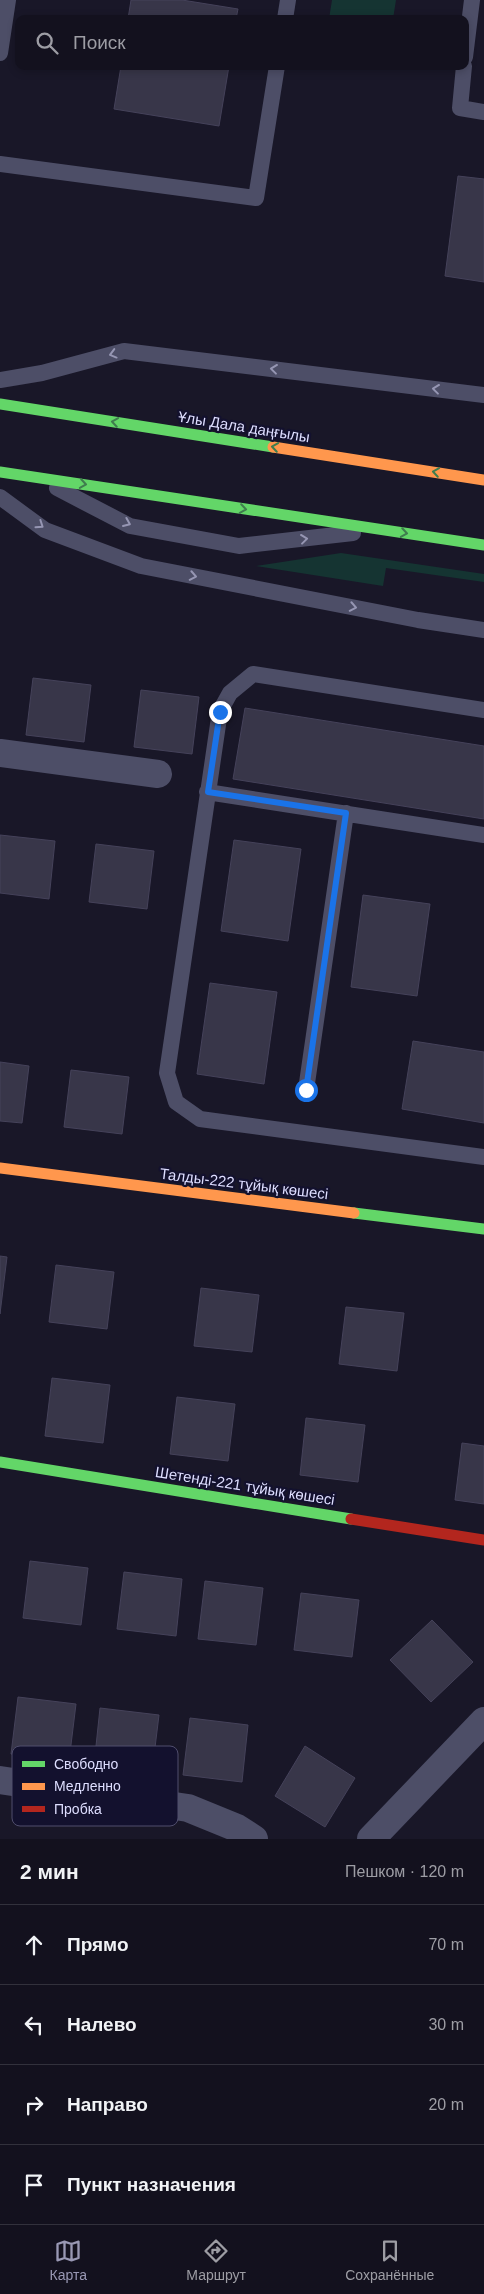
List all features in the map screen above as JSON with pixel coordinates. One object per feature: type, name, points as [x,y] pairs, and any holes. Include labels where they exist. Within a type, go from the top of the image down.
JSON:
[{"type":"main road","name":"Ұлы Дала даңғылы","points":[[0,404],[484,480]]},
{"type":"main road","points":[[0,472],[484,545]]},
{"type":"main road","name":"Талды-222 тұйық көшесі","points":[[0,1168],[484,1229]]},
{"type":"main road","name":"Шетенді-221 тұйық көшесі","points":[[0,1462],[484,1540]]},
{"type":"street","points":[[0,753],[158,774]]},
{"type":"street","points":[[371,1839],[484,1721]]},
{"type":"street","points":[[178,1807],[188,1808],[237,1828],[254,1839]]},
{"type":"lane","points":[[0,53],[8,0]]},
{"type":"lane","points":[[286,15],[288,0]]},
{"type":"lane","points":[[469,24],[472,0]]},
{"type":"lane","points":[[0,164],[256,198],[276,70]]},
{"type":"lane","points":[[464,70],[460,108],[484,112]]},
{"type":"lane","points":[[0,380],[42,373],[124,351],[484,395]]},
{"type":"lane","points":[[37,477],[130,526],[239,546],[383,530]]},
{"type":"lane","points":[[0,497],[45,530],[141,566],[418,620],[484,630]]},
{"type":"lane","points":[[484,710],[253,674],[230,693],[220,712],[167,1073],[176,1102],[200,1119],[484,1157]]},
{"type":"lane","points":[[208,792],[484,835]]},
{"type":"lane","points":[[306,1090],[346,813]]},
{"type":"green space","points":[[332,0],[396,0],[394,15],[330,15]]},
{"type":"green space","points":[[341,553],[484,574],[484,582],[386,568],[383,586],[256,566]]},
{"type":"building","points":[[131,0],[182,0],[238,9],[237,15],[129,15]]},
{"type":"building","points":[[120,70],[228,70],[219,126],[114,109]]},
{"type":"building","points":[[458,176],[484,179],[484,282],[445,276]]},
{"type":"building","points":[[33,678],[91,685],[84,742],[26,735]]},
{"type":"building","points":[[141,690],[199,697],[192,754],[134,747]]},
{"type":"building","points":[[245,708],[484,746],[484,819],[233,779]]},
{"type":"building","points":[[0,835],[55,841],[49,899],[0,893]]},
{"type":"building","points":[[234,840],[301,849],[288,941],[221,931]]},
{"type":"building","points":[[96,844],[154,851],[147,909],[89,902]]},
{"type":"building","points":[[363,895],[430,904],[417,996],[351,987]]},
{"type":"building","points":[[210,983],[277,992],[264,1084],[197,1074]]},
{"type":"building","points":[[413,1041],[484,1052],[484,1123],[402,1109]]},
{"type":"building","points":[[0,1062],[29,1066],[22,1123],[0,1121]]},
{"type":"building","points":[[71,1070],[129,1077],[122,1134],[64,1127]]},
{"type":"building","points":[[0,1256],[7,1257],[0,1314]]},
{"type":"building","points":[[56,1265],[114,1272],[107,1329],[49,1322]]},
{"type":"building","points":[[201,1288],[259,1295],[252,1352],[194,1346]]},
{"type":"building","points":[[346,1307],[404,1313],[397,1371],[339,1364]]},
{"type":"building","points":[[52,1378],[110,1385],[103,1443],[45,1436]]},
{"type":"building","points":[[177,1397],[235,1404],[228,1461],[170,1454]]},
{"type":"building","points":[[306,1418],[365,1425],[358,1482],[300,1475]]},
{"type":"building","points":[[462,1443],[484,1446],[484,1504],[455,1500]]},
{"type":"building","points":[[30,1561],[88,1568],[81,1625],[23,1618]]},
{"type":"building","points":[[124,1572],[182,1579],[176,1636],[117,1629]]},
{"type":"building","points":[[205,1581],[263,1588],[256,1645],[198,1639]]},
{"type":"building","points":[[301,1593],[359,1600],[352,1657],[294,1650]]},
{"type":"building","points":[[432,1620],[473,1662],[431,1702],[390,1660]]},
{"type":"building","points":[[18,1697],[76,1704],[71,1746],[12,1746],[11,1754]]},
{"type":"building","points":[[100,1708],[159,1715],[155,1746],[96,1746]]},
{"type":"building","points":[[190,1718],[248,1725],[242,1782],[183,1775]]},
{"type":"building","points":[[305,1746],[355,1778],[325,1827],[275,1796]]},
{"type":"traffic: fast","points":[[0,404],[273,447]]},
{"type":"traffic: fast","points":[[0,472],[484,545]]},
{"type":"traffic: fast","points":[[354,1213],[484,1229]]},
{"type":"traffic: fast","points":[[0,1462],[351,1519]]},
{"type":"traffic: slow","points":[[273,447],[484,480]]},
{"type":"traffic: slow","points":[[0,1168],[354,1213]]},
{"type":"traffic: jam","points":[[351,1519],[484,1540]]},
{"type":"route","points":[[220,712],[208,792],[346,813],[306,1090]]}]
